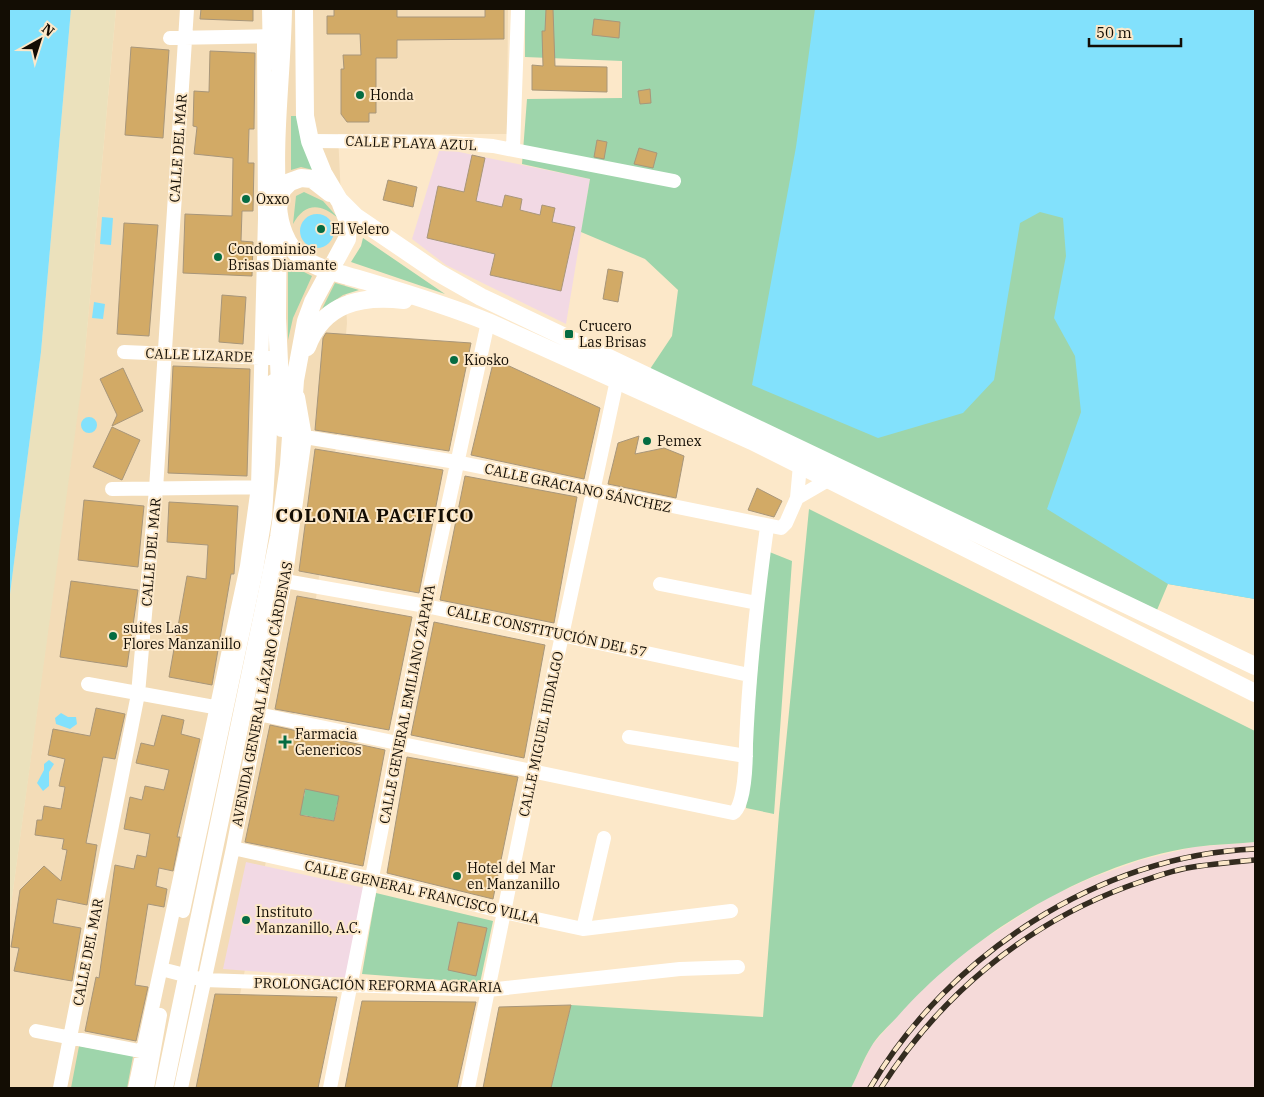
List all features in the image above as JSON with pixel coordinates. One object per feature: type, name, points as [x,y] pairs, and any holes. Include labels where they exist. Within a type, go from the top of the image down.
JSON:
[{"type":"main road","points":[[271,9],[277,129],[278,208],[285,237],[301,257],[329,270],[449,306],[617,380],[800,465],[1255,693]]},
{"type":"main road","points":[[272,36],[283,9]]},
{"type":"main road","points":[[295,380],[306,321],[329,270],[344,247],[348,231],[348,220],[313,141],[305,116],[304,9]]},
{"type":"main road","points":[[313,141],[315,9]]},
{"type":"main road","points":[[278,208],[282,190],[290,182],[301,178],[312,179],[356,216],[437,272],[481,298],[1255,666]]},
{"type":"main road","name":"AVENIDA GENERAL LÁZARO CÁRDENAS","points":[[278,208],[277,318],[283,440],[289,465]]},
{"type":"main road","points":[[295,380],[312,333],[328,315],[342,306],[356,301],[376,298],[449,306]]},
{"type":"main road","name":"AVENIDA GENERAL LÁZARO CÁRDENAS","points":[[164,1088],[279,538],[289,465],[295,380]]},
{"type":"street","name":"CALLE DEL MAR","points":[[60,1088],[138,694],[156,489],[188,9]]},
{"type":"street","points":[[263,9],[272,36],[265,218],[268,358]]},
{"type":"street","points":[[513,149],[518,9]]},
{"type":"street","points":[[170,38],[272,36]]},
{"type":"street","name":"CALLE PLAYA AZUL","points":[[313,141],[439,142],[513,149],[674,181]]},
{"type":"street","name":"AVENIDA GENERAL LÁZARO CÁRDENAS","points":[[146,1088],[148,1052],[168,971],[222,708],[256,570],[265,517],[262,487],[268,358],[277,318]]},
{"type":"street","name":"CALLE GENERAL EMILIANO ZAPATA","points":[[330,1088],[426,606],[488,322]]},
{"type":"street","name":"CALLE LIZARDE","points":[[124,352],[268,358]]},
{"type":"street","name":"AVENIDA GENERAL LÁZARO CÁRDENAS","points":[[181,1088],[233,848],[285,581],[305,437],[295,380]]},
{"type":"street","name":"CALLE MIGUEL HIDALGO","points":[[468,1088],[533,770],[617,380]]},
{"type":"street","name":"CALLE GRACIANO SÁNCHEZ","points":[[305,437],[456,462],[767,527]]},
{"type":"street","points":[[258,714],[733,813],[741,805],[746,756],[749,675],[767,527],[781,528],[786,523],[798,498],[800,465]]},
{"type":"street","points":[[798,498],[828,480]]},
{"type":"street","points":[[112,489],[262,487]]},
{"type":"street","name":"CALLE CONSTITUCIÓN DEL 57","points":[[285,581],[426,606],[749,675]]},
{"type":"street","points":[[660,584],[757,603]]},
{"type":"street","points":[[88,684],[222,708],[148,1052],[135,1088]]},
{"type":"street","points":[[629,737],[746,756]]},
{"type":"street","points":[[583,929],[604,838]]},
{"type":"street","name":"CALLE GENERAL FRANCISCO VILLA","points":[[233,848],[583,929],[731,911]]},
{"type":"street","name":"PROLONGACIÓN REFORMA AGRARIA","points":[[168,971],[204,980],[488,990],[680,969],[738,967]]},
{"type":"street","points":[[36,1031],[148,1052]]},
{"type":"shaded area","points":[[116,9],[508,9],[507,134],[338,134],[347,323],[334,467],[314,613],[222,1088],[9,1088],[9,920],[85,351]]},
{"type":"shaded area","points":[[440,148],[590,179],[566,324],[446,265],[412,239]]},
{"type":"shaded area","points":[[1255,842],[1255,1088],[851,1088],[871,1046],[923,987],[965,951],[1049,897],[1091,878],[1141,860],[1194,847]]},
{"type":"shaded area","points":[[246,862],[365,888],[347,978],[223,969]]},
{"type":"green space","points":[[525,9],[1255,9],[1255,599],[1168,584],[1157,610],[650,369],[672,336],[678,290],[645,259],[581,232],[590,179],[522,164],[527,99],[622,98],[622,61],[525,57]]},
{"type":"green space","points":[[291,116],[297,116],[313,170],[301,167],[291,170]]},
{"type":"green space","points":[[304,192],[323,201],[339,219],[326,210],[314,207],[303,212],[293,224],[296,196]]},
{"type":"green space","points":[[363,238],[445,294],[351,262],[361,246]]},
{"type":"green space","points":[[288,264],[312,276],[293,318],[288,340]]},
{"type":"green space","points":[[335,283],[359,290],[343,295],[322,309]]},
{"type":"green space","points":[[809,509],[1255,731],[1255,842],[1202,846],[1154,855],[1113,868],[1072,886],[1033,907],[995,931],[926,986],[874,1043],[865,1057],[851,1088],[551,1088],[571,1005],[763,1017],[779,814]]},
{"type":"green space","points":[[767,551],[792,561],[774,814],[746,808]]},
{"type":"green space","points":[[307,780],[316,789],[324,792],[333,792],[345,788],[337,804],[334,821],[303,815],[301,819],[293,795],[304,797]]},
{"type":"green space","points":[[376,893],[493,921],[480,983],[362,974]]},
{"type":"green space","points":[[79,1046],[133,1056],[127,1088],[71,1088]]},
{"type":"sand","points":[[71,9],[116,9],[83,375],[9,920],[9,602],[41,352]]},
{"type":"water","points":[[9,9],[71,9],[41,352],[9,602]]},
{"type":"water","points":[[815,9],[1255,9],[1255,599],[1168,584],[1047,509],[1081,412],[1075,356],[1054,318],[1066,256],[1063,218],[1040,212],[1020,223],[994,380],[963,413],[878,438],[752,385],[796,147]]},
{"type":"water","points":[[317,214],[329,219],[334,231],[329,243],[317,248],[305,243],[300,231],[305,219]]},
{"type":"water","points":[[102,217],[113,218],[111,245],[100,244]]},
{"type":"water","points":[[94,302],[105,304],[103,319],[92,318]]},
{"type":"water","points":[[86,417],[92,417],[97,422],[95,431],[86,433],[81,428],[81,422]]},
{"type":"water","points":[[61,713],[68,717],[76,717],[77,724],[70,729],[56,724],[55,718]]},
{"type":"water","points":[[49,760],[54,764],[49,772],[49,786],[43,791],[37,783],[44,770],[44,764]]},
{"type":"building","points":[[201,9],[253,9],[253,21],[200,19]]},
{"type":"building","points":[[334,9],[397,9],[397,17],[485,17],[485,9],[504,9],[504,39],[397,40],[397,58],[376,58],[376,113],[369,113],[369,122],[347,122],[341,114],[341,69],[344,69],[343,55],[361,55],[360,34],[327,34],[327,16],[334,16]]},
{"type":"building","points":[[546,9],[553,9],[555,66],[607,67],[607,92],[532,90],[532,65],[543,66],[542,31],[545,31]]},
{"type":"building","points":[[594,19],[620,22],[619,38],[592,35]]},
{"type":"building","points":[[131,47],[169,50],[163,138],[125,135]]},
{"type":"building","points":[[210,51],[255,53],[254,129],[249,129],[248,163],[254,163],[253,211],[242,211],[241,241],[253,242],[252,276],[183,273],[185,214],[232,216],[233,158],[194,154],[197,127],[193,126],[194,91],[209,92]]},
{"type":"building","points":[[650,89],[651,103],[640,104],[638,91]]},
{"type":"building","points":[[597,140],[607,142],[604,159],[594,157]]},
{"type":"building","points":[[639,148],[657,153],[653,168],[634,164]]},
{"type":"building","points":[[472,155],[485,158],[476,201],[502,207],[505,195],[522,199],[520,210],[540,215],[542,205],[555,208],[552,222],[575,227],[561,291],[490,275],[495,254],[427,238],[438,186],[464,192]]},
{"type":"building","points":[[388,180],[417,187],[413,207],[383,200]]},
{"type":"building","points":[[124,223],[158,225],[149,336],[117,334]]},
{"type":"building","points":[[608,269],[623,272],[618,302],[603,299]]},
{"type":"building","points":[[222,295],[246,297],[243,344],[219,342]]},
{"type":"building","points":[[326,333],[471,343],[449,451],[315,430],[323,338]]},
{"type":"building","points":[[494,359],[600,408],[584,479],[471,455]]},
{"type":"building","points":[[173,366],[250,369],[247,476],[168,473]]},
{"type":"building","points":[[123,368],[143,411],[112,426],[117,415],[100,379]]},
{"type":"building","points":[[112,427],[140,440],[122,480],[93,467]]},
{"type":"building","points":[[639,436],[635,454],[664,448],[684,456],[676,498],[608,484],[618,443]]},
{"type":"building","points":[[315,449],[443,470],[419,593],[299,571]]},
{"type":"building","points":[[465,476],[577,497],[554,623],[440,600]]},
{"type":"building","points":[[757,488],[782,501],[774,517],[748,510]]},
{"type":"building","points":[[84,500],[144,506],[138,567],[78,560]]},
{"type":"building","points":[[169,502],[238,506],[234,574],[231,574],[212,685],[169,677],[187,576],[206,579],[208,545],[167,542]]},
{"type":"building","points":[[71,581],[138,590],[127,667],[60,657]]},
{"type":"building","points":[[297,596],[412,617],[389,730],[275,709]]},
{"type":"building","points":[[434,622],[545,645],[524,758],[411,735]]},
{"type":"building","points":[[96,708],[125,714],[115,759],[103,757],[86,843],[97,845],[87,905],[57,899],[53,923],[81,928],[72,981],[14,971],[19,948],[11,947],[20,890],[44,866],[61,881],[67,850],[62,849],[64,839],[35,835],[37,820],[42,820],[44,806],[61,809],[65,787],[59,786],[65,759],[48,755],[53,729],[90,736]]},
{"type":"building","points":[[162,715],[184,720],[181,734],[200,739],[177,837],[180,837],[173,871],[159,868],[156,886],[167,889],[164,907],[148,904],[135,985],[148,987],[136,1041],[85,1031],[96,977],[99,978],[115,865],[134,869],[137,855],[146,857],[150,834],[124,829],[130,797],[142,800],[145,786],[164,790],[169,770],[136,763],[141,743],[154,746]]},
{"type":"building","points":[[270,725],[385,750],[363,866],[245,842]],"holes":[[[305,789],[339,796],[334,821],[300,815]]]},
{"type":"building","points":[[407,757],[518,777],[493,899],[387,873]]},
{"type":"building","points":[[458,922],[487,928],[476,976],[448,970]]},
{"type":"building","points":[[215,994],[337,997],[318,1088],[196,1088]]},
{"type":"building","points":[[362,1001],[476,1002],[457,1088],[345,1088]]},
{"type":"building","points":[[571,1005],[551,1088],[483,1088],[499,1007]]},
{"type":"railway","points":[[870,1088],[903,1040],[941,995],[985,956],[1034,921],[1086,892],[1140,870],[1197,856],[1255,849]]},
{"type":"railway","points":[[881,1088],[929,1024],[957,994],[1019,943],[1053,922],[1089,903],[1126,887],[1164,874],[1221,863],[1255,860]]},
{"type":"place","name":"Honda","points":[[360,95]]},
{"type":"place","name":"Oxxo","points":[[246,199]]},
{"type":"place","name":"El Velero","points":[[321,229]]},
{"type":"place","name":"Condominios Brisas Diamante","points":[[218,257]]},
{"type":"place","name":"Crucero Las Brisas","points":[[569,334]]},
{"type":"place","name":"Kiosko","points":[[454,360]]},
{"type":"place","name":"Pemex","points":[[647,441]]},
{"type":"place","name":"suites Las Flores Manzanillo","points":[[113,636]]},
{"type":"place","name":"Farmacia Genericos","points":[[285,742]]},
{"type":"place","name":"Hotel del Mar en Manzanillo","points":[[457,876]]},
{"type":"place","name":"Instituto Manzanillo, A.C.","points":[[246,920]]},
{"type":"district","name":"COLONIA PACIFICO","points":[[375,515]]}]
